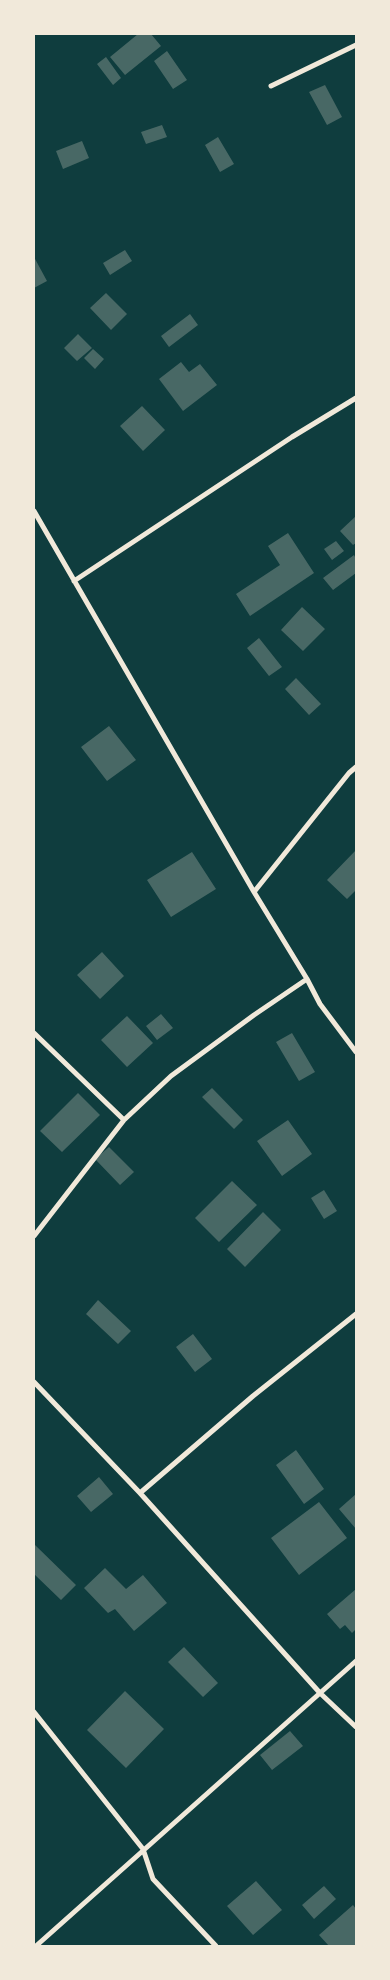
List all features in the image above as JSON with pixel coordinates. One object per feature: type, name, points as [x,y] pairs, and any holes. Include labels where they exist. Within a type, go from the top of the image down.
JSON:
[{"type":"street","points":[[271,86],[356,45]]},
{"type":"street","points":[[74,581],[284,442],[356,398]]},
{"type":"street","points":[[34,511],[320,1004],[356,1052]]},
{"type":"street","points":[[254,892],[349,772],[356,767]]},
{"type":"street","points":[[34,1236],[124,1120],[171,1076],[307,979]]},
{"type":"street","points":[[34,1033],[124,1120]]},
{"type":"street","points":[[140,1493],[254,1396],[356,1314]]},
{"type":"street","points":[[34,1382],[140,1493],[320,1693],[356,1728]]},
{"type":"street","points":[[36,1946],[356,1661]]},
{"type":"street","points":[[34,1712],[143,1850],[153,1879],[216,1946]]},
{"type":"building","points":[[138,34],[151,34],[161,46],[125,75],[110,57]]},
{"type":"building","points":[[167,51],[187,80],[173,89],[154,61]]},
{"type":"building","points":[[106,57],[121,78],[113,85],[97,64]]},
{"type":"building","points":[[325,85],[342,117],[327,125],[309,92]]},
{"type":"building","points":[[162,125],[167,137],[146,144],[141,132]]},
{"type":"building","points":[[218,137],[234,164],[220,172],[205,145]]},
{"type":"building","points":[[82,141],[89,158],[63,169],[56,151]]},
{"type":"building","points":[[125,250],[132,261],[110,275],[103,263]]},
{"type":"building","points":[[34,257],[47,281],[34,288]]},
{"type":"building","points":[[106,293],[127,314],[111,330],[90,308]]},
{"type":"building","points":[[190,314],[198,325],[169,347],[161,336]]},
{"type":"building","points":[[78,334],[92,348],[77,361],[64,348]]},
{"type":"building","points":[[93,349],[104,359],[95,369],[84,358]]},
{"type":"building","points":[[181,362],[189,372],[200,364],[217,385],[183,411],[159,379]]},
{"type":"building","points":[[142,406],[165,430],[143,451],[120,426]]},
{"type":"building","points":[[356,516],[356,543],[353,545],[340,531]]},
{"type":"building","points":[[288,533],[314,573],[250,616],[236,594],[280,565],[268,546]]},
{"type":"building","points":[[336,541],[344,551],[332,560],[324,549]]},
{"type":"building","points":[[354,555],[356,559],[356,573],[333,590],[323,578]]},
{"type":"building","points":[[302,607],[325,629],[303,651],[281,630]]},
{"type":"building","points":[[259,638],[282,667],[269,676],[247,648]]},
{"type":"building","points":[[296,678],[321,704],[309,715],[285,689]]},
{"type":"building","points":[[109,726],[136,760],[107,781],[81,747]]},
{"type":"building","points":[[356,850],[356,890],[347,899],[327,880]]},
{"type":"building","points":[[192,852],[216,889],[171,917],[147,880]]},
{"type":"building","points":[[102,952],[124,976],[100,999],[77,975]]},
{"type":"building","points":[[161,1014],[173,1028],[157,1040],[146,1026]]},
{"type":"building","points":[[127,1016],[153,1043],[127,1067],[101,1040]]},
{"type":"building","points":[[292,1033],[315,1072],[299,1081],[276,1042]]},
{"type":"building","points":[[212,1088],[243,1120],[234,1129],[202,1097]]},
{"type":"building","points":[[78,1093],[100,1115],[62,1152],[40,1131]]},
{"type":"building","points":[[288,1120],[312,1154],[282,1176],[257,1141]]},
{"type":"building","points":[[109,1147],[134,1172],[120,1185],[95,1159]]},
{"type":"building","points":[[232,1181],[257,1205],[219,1242],[195,1218]]},
{"type":"building","points":[[324,1190],[337,1211],[324,1219],[311,1198]]},
{"type":"building","points":[[263,1212],[281,1230],[245,1267],[227,1249]]},
{"type":"building","points":[[98,1300],[131,1331],[118,1344],[86,1314]]},
{"type":"building","points":[[193,1334],[212,1359],[195,1372],[176,1347]]},
{"type":"building","points":[[296,1450],[324,1489],[304,1504],[276,1465]]},
{"type":"building","points":[[99,1477],[113,1494],[91,1512],[77,1496]]},
{"type":"building","points":[[356,1494],[356,1529],[339,1509]]},
{"type":"building","points":[[319,1502],[347,1538],[299,1575],[271,1538]]},
{"type":"building","points":[[34,1544],[76,1585],[61,1600],[34,1574]]},
{"type":"building","points":[[105,1568],[126,1589],[143,1575],[167,1603],[134,1631],[115,1609],[108,1613],[84,1588]]},
{"type":"building","points":[[356,1589],[356,1629],[352,1633],[345,1625],[340,1629],[327,1614]]},
{"type":"building","points":[[184,1647],[218,1683],[203,1697],[168,1662]]},
{"type":"building","points":[[125,1691],[164,1729],[126,1768],[87,1730]]},
{"type":"building","points":[[290,1731],[303,1746],[272,1770],[260,1755]]},
{"type":"building","points":[[256,1881],[282,1910],[253,1935],[227,1906]]},
{"type":"building","points":[[324,1886],[336,1899],[314,1919],[302,1905]]},
{"type":"building","points":[[353,1905],[356,1909],[356,1946],[329,1946],[319,1935]]}]
